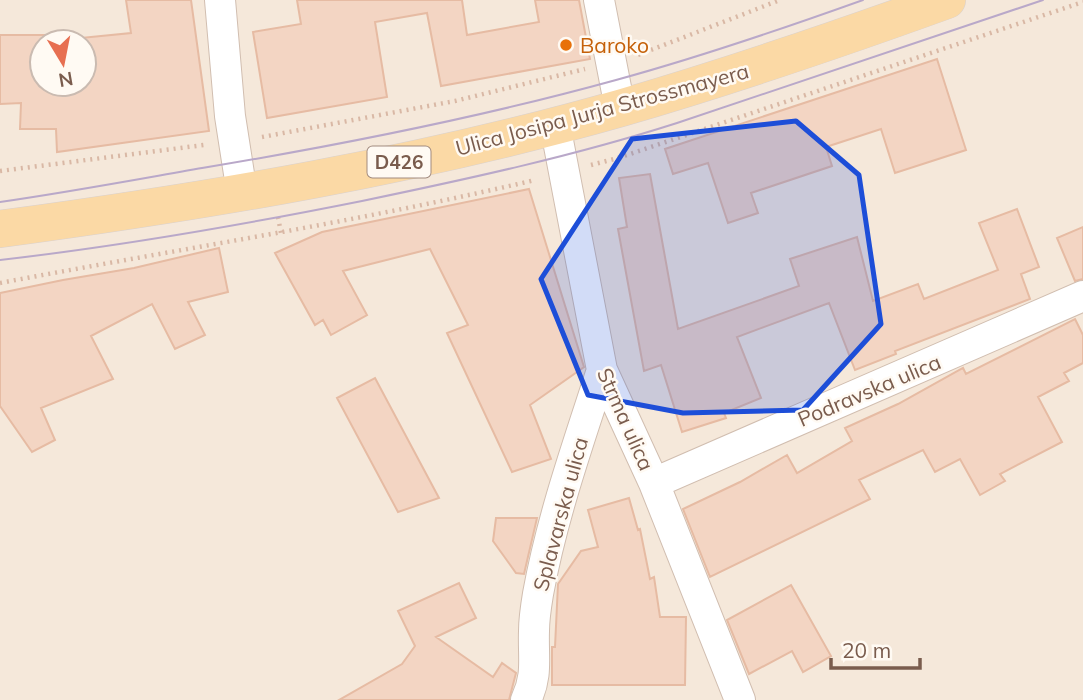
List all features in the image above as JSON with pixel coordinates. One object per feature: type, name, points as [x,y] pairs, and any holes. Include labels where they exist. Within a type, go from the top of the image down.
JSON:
[{"type":"main road","name":"Ulica Josipa Jurja Strossmayera","points":[[0,229],[242,193],[369,169],[555,125],[620,108],[828,43],[947,0]]},
{"type":"street","points":[[220,0],[230,116],[242,193]]},
{"type":"street","points":[[599,0],[620,108]]},
{"type":"street","name":"Strma ulica","points":[[555,125],[601,370],[654,483],[740,700]]},
{"type":"street","name":"Podravska ulica","points":[[654,483],[1083,296]]},
{"type":"street","name":"Splavarska ulica","points":[[526,700],[533,687],[537,596],[554,522],[601,370]]},
{"type":"path","points":[[0,171],[234,141],[455,102],[636,56],[780,0]]},
{"type":"highlighted area","points":[[796,121],[859,175],[881,324],[803,410],[683,413],[588,395],[541,279],[632,139]]},
{"type":"shaded area","points":[[0,0],[1083,0],[1083,700],[0,700]]},
{"type":"building","points":[[126,0],[191,0],[209,131],[57,152],[56,129],[20,129],[21,103],[0,104],[0,35],[28,35],[28,98],[98,98],[98,36],[131,33]]},
{"type":"building","points":[[297,0],[462,0],[467,35],[539,22],[535,0],[579,0],[590,59],[441,86],[427,13],[375,22],[387,97],[267,118],[253,32],[301,24]]},
{"type":"building","points":[[937,59],[966,150],[895,173],[881,129],[826,147],[832,166],[751,193],[758,213],[728,223],[708,163],[673,174],[665,149]]},
{"type":"building","points":[[650,174],[678,329],[799,286],[790,259],[857,237],[873,301],[918,284],[924,299],[998,270],[979,223],[1017,209],[1039,267],[1021,274],[1030,299],[895,351],[896,354],[855,370],[829,303],[737,337],[761,398],[724,413],[726,418],[682,432],[661,365],[644,371],[618,229],[627,227],[619,178]]},
{"type":"building","points":[[529,189],[584,367],[530,405],[551,459],[512,472],[447,333],[468,325],[430,249],[343,271],[367,315],[331,335],[323,320],[315,325],[275,253],[322,232]]},
{"type":"building","points":[[1083,227],[1083,279],[1075,281],[1057,238]]},
{"type":"building","points":[[219,248],[228,292],[188,302],[205,335],[175,349],[152,304],[91,336],[113,379],[41,408],[55,440],[32,452],[0,406],[0,293],[134,268]]},
{"type":"building","points":[[1075,319],[1083,335],[1083,363],[1064,373],[1069,381],[1038,397],[1062,442],[1000,474],[1005,481],[980,495],[960,459],[935,472],[923,450],[859,480],[870,499],[710,577],[683,509],[740,482],[787,455],[797,473],[852,441],[845,428],[898,404],[963,368],[966,374]]},
{"type":"building","points":[[375,378],[439,498],[398,512],[337,398]]},
{"type":"building","points":[[629,498],[638,530],[640,529],[650,579],[654,577],[660,617],[686,617],[685,685],[552,685],[552,647],[555,647],[558,584],[581,551],[598,547],[588,510]]},
{"type":"building","points":[[496,518],[537,518],[524,574],[516,573],[493,541]]},
{"type":"building","points":[[459,583],[476,618],[436,637],[493,677],[502,663],[516,673],[509,700],[339,700],[402,664],[415,646],[398,611]]},
{"type":"building","points":[[791,585],[831,656],[803,672],[792,651],[749,674],[727,620]]},
{"type":"tram line","points":[[0,202],[311,149],[515,106],[679,62],[863,0]]},
{"type":"tram line","points":[[0,260],[137,242],[272,218],[441,184],[560,156],[677,123],[1043,0]]},
{"type":"place","name":"Baroko","points":[[566,45]]}]
